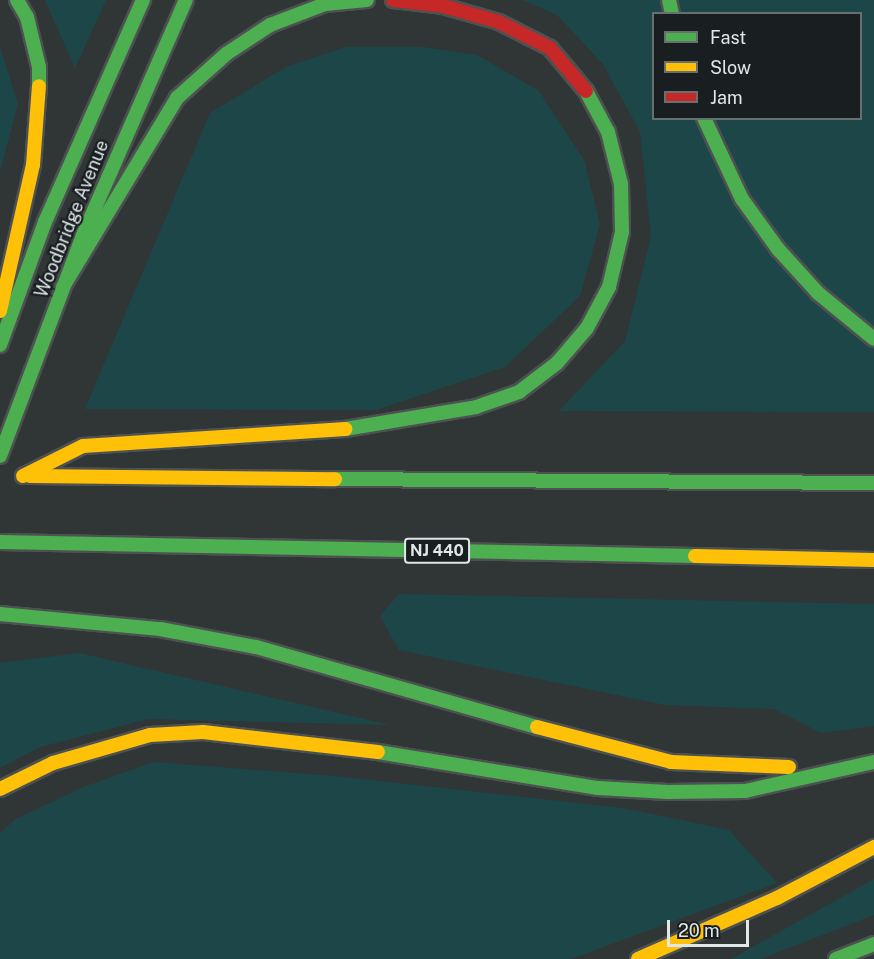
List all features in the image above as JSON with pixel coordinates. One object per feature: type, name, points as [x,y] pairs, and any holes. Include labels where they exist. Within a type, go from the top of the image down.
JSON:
[{"type":"main road","points":[[0,311],[33,165],[39,119],[39,67],[27,17],[17,0]]},
{"type":"main road","name":"Woodbridge Avenue","points":[[0,345],[45,222],[143,0]]},
{"type":"main road","name":"Woodbridge Avenue","points":[[0,456],[63,287],[186,0]]},
{"type":"main road","points":[[63,287],[177,98],[226,54],[270,25],[325,4],[367,0]]},
{"type":"main road","points":[[393,0],[443,6],[499,22],[549,48],[585,89],[608,132],[621,184],[622,232],[609,287],[587,328],[557,363],[519,392],[476,407],[369,428],[82,446],[17,476],[874,483]]},
{"type":"main road","points":[[705,120],[742,199],[778,249],[818,293],[874,339]]},
{"type":"main road","name":"NJ 440","points":[[0,542],[874,560]]},
{"type":"main road","points":[[0,614],[160,629],[256,647],[589,742],[671,762],[745,767],[842,767]]},
{"type":"main road","points":[[0,789],[53,763],[102,746],[150,735],[203,732],[341,746],[598,788],[668,792],[745,790],[842,767],[874,762]]},
{"type":"main road","points":[[638,959],[777,898],[874,847]]},
{"type":"main road","points":[[836,959],[874,944]]},
{"type":"shaded area","points":[[45,0],[106,0],[75,68]]},
{"type":"shaded area","points":[[523,0],[874,0],[874,412],[559,411],[625,341],[651,236],[640,132],[603,64],[557,15]]},
{"type":"shaded area","points":[[0,47],[18,104],[0,171]]},
{"type":"shaded area","points":[[346,47],[424,47],[477,55],[539,91],[584,160],[600,224],[580,296],[505,367],[376,410],[85,409],[210,113],[286,67]]},
{"type":"shaded area","points":[[399,594],[874,604],[874,726],[821,733],[774,709],[665,705],[399,650],[380,616]]},
{"type":"shaded area","points":[[79,653],[390,725],[148,719],[40,747],[0,768],[0,663]]},
{"type":"shaded area","points":[[154,762],[334,776],[623,808],[729,830],[777,883],[571,959],[0,959],[0,833],[16,819],[83,787]]},
{"type":"shaded area","points":[[874,879],[874,915],[761,959],[731,959]]},
{"type":"traffic: fast","points":[[17,0],[27,17],[39,67],[39,86]]},
{"type":"traffic: fast","points":[[0,345],[45,222],[143,0]]},
{"type":"traffic: fast","points":[[0,456],[84,233],[186,0]]},
{"type":"traffic: fast","points":[[63,287],[177,98],[226,54],[270,25],[325,4],[367,0]]},
{"type":"traffic: fast","points":[[669,0],[672,12]]},
{"type":"traffic: fast","points":[[345,429],[476,407],[519,392],[557,363],[587,328],[609,287],[622,232],[621,184],[608,132],[586,91]]},
{"type":"traffic: fast","points":[[705,120],[742,199],[778,249],[818,293],[874,339]]},
{"type":"traffic: fast","points":[[335,479],[874,483]]},
{"type":"traffic: fast","points":[[0,542],[695,556]]},
{"type":"traffic: fast","points":[[0,614],[160,629],[256,647],[537,727]]},
{"type":"traffic: fast","points":[[378,752],[598,788],[668,792],[745,791],[874,762]]},
{"type":"traffic: fast","points":[[836,959],[874,944]]},
{"type":"traffic: slow","points":[[0,311],[33,165],[39,86]]},
{"type":"traffic: slow","points":[[23,476],[83,446],[345,429]]},
{"type":"traffic: slow","points":[[30,476],[335,479]]},
{"type":"traffic: slow","points":[[695,556],[874,560]]},
{"type":"traffic: slow","points":[[537,727],[671,762],[789,767]]},
{"type":"traffic: slow","points":[[0,789],[53,763],[150,735],[203,732],[378,752]]},
{"type":"traffic: slow","points":[[638,959],[777,898],[874,847]]},
{"type":"traffic: jam","points":[[393,0],[443,6],[499,22],[550,48],[586,91]]}]
